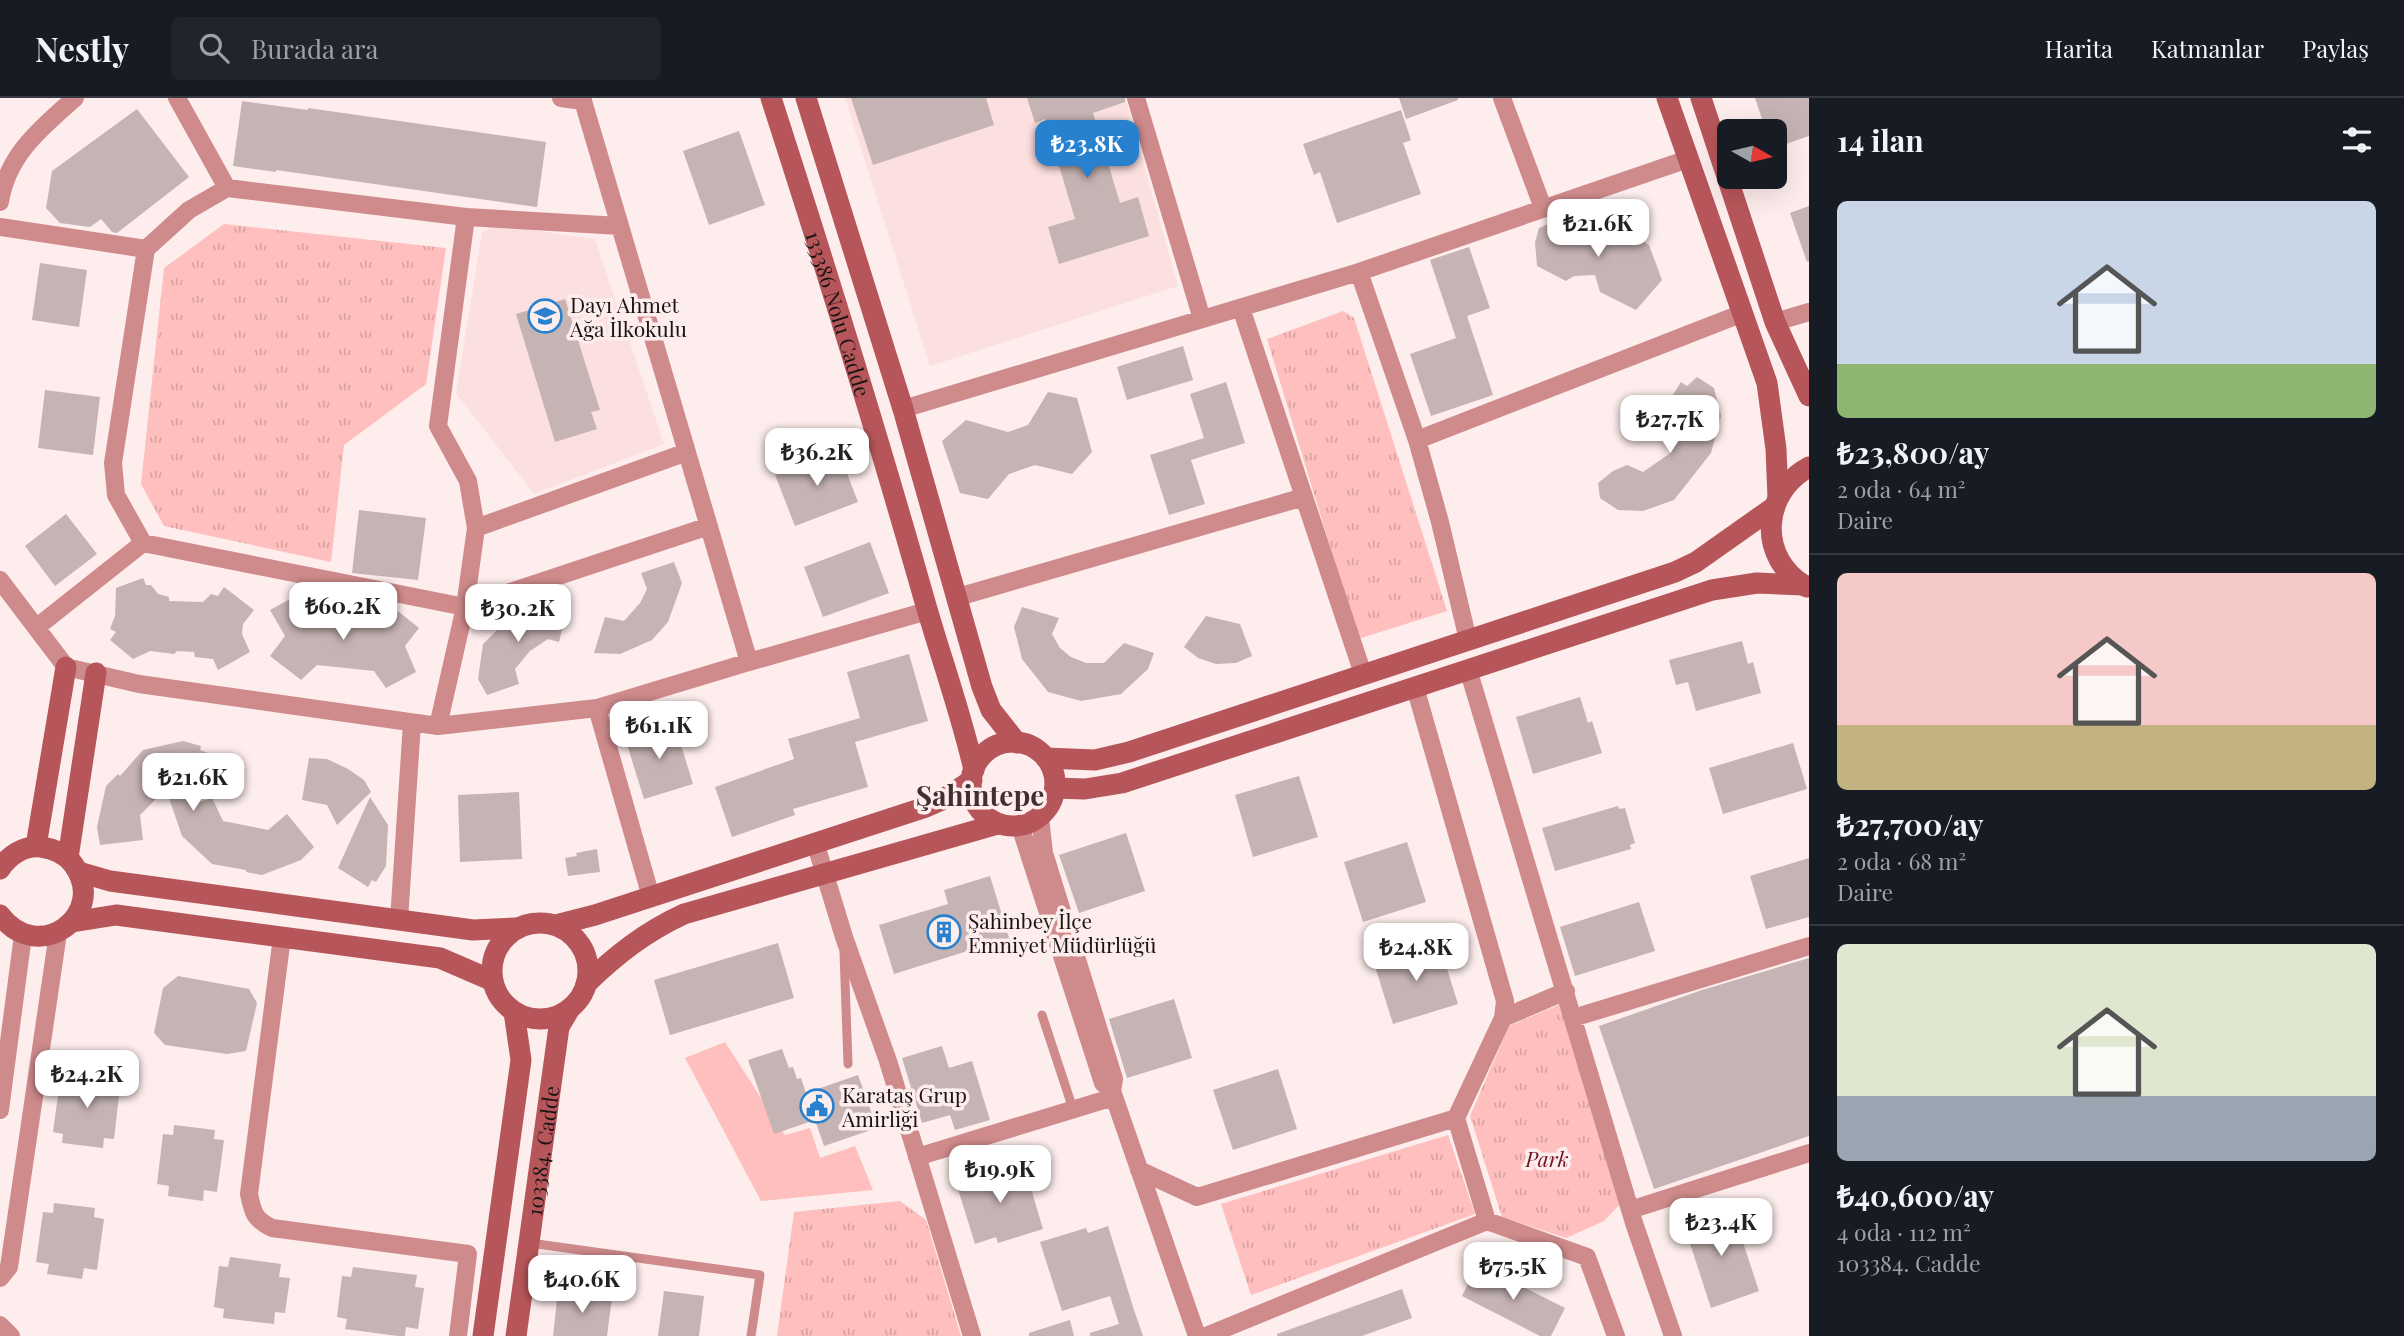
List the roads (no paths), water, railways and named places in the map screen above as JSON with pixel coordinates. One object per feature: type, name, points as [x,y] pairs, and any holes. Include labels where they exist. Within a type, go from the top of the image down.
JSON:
[{"type":"street","points":[[0,202],[5,168],[29,140],[75,98]]},
{"type":"street","points":[[177,98],[227,188]]},
{"type":"street","points":[[561,98],[583,99],[749,662]]},
{"type":"street","name":"133386 Nolu Cadde","points":[[771,98],[877,433],[927,611],[966,734],[973,775]]},
{"type":"street","name":"133386 Nolu Cadde","points":[[806,98],[903,409],[982,687],[991,710],[1017,743]]},
{"type":"street","points":[[1136,98],[1202,319]]},
{"type":"street","points":[[1502,98],[1543,208]]},
{"type":"street","points":[[1667,98],[1767,383],[1776,449],[1776,503]]},
{"type":"street","points":[[1701,98],[1775,322],[1809,396]]},
{"type":"street","points":[[903,409],[1359,272],[1688,159]]},
{"type":"street","points":[[620,226],[466,217],[227,188],[189,210],[146,249],[113,463],[116,495],[143,543],[465,607],[709,526]]},
{"type":"street","points":[[438,726],[465,607],[476,528],[468,481],[438,426],[466,217]]},
{"type":"street","points":[[0,227],[146,249]]},
{"type":"street","points":[[1359,272],[1417,440],[1468,639]]},
{"type":"street","points":[[1241,308],[1363,674]]},
{"type":"street","points":[[1775,322],[1809,312]]},
{"type":"street","points":[[1417,440],[1743,313]]},
{"type":"street","points":[[476,528],[687,452]]},
{"type":"street","points":[[1806,586],[1786,570],[1775,550],[1770,528],[1783,487],[1809,467]]},
{"type":"street","points":[[958,597],[1304,497]]},
{"type":"street","points":[[1046,758],[1095,760],[1111,757],[1675,572],[1696,562],[1776,503]]},
{"type":"street","points":[[37,627],[143,543]]},
{"type":"street","points":[[0,580],[66,667],[139,684],[438,726],[597,708],[927,611]]},
{"type":"street","points":[[1055,789],[1085,789],[1122,783],[1712,590],[1758,583],[1806,586]]},
{"type":"street","points":[[0,869],[18,849],[66,667]]},
{"type":"street","points":[[1468,670],[1630,1210],[1673,1336]]},
{"type":"street","points":[[0,1278],[9,1267],[65,927],[81,907],[83,889],[74,865],[96,673]]},
{"type":"street","points":[[1415,687],[1505,1001],[1503,1018],[1456,1118],[1488,1221]]},
{"type":"street","points":[[597,708],[651,897]]},
{"type":"street","points":[[399,920],[412,723]]},
{"type":"street","points":[[586,984],[625,948],[663,923],[684,914],[998,824],[1020,826],[1040,817],[1047,809],[1055,789],[1051,767],[1046,758],[1028,745],[1017,743],[996,746],[979,760],[973,775],[975,802],[989,819],[998,824]]},
{"type":"street","points":[[556,925],[651,897],[926,807],[942,800],[973,775]]},
{"type":"street","points":[[1040,817],[1044,853],[1114,1079],[1113,1094],[1197,1336]]},
{"type":"street","points":[[1020,826],[1102,1083],[1113,1094]]},
{"type":"street","points":[[816,842],[844,937],[888,1061],[972,1336]]},
{"type":"street","points":[[18,849],[53,849],[74,865],[110,881],[473,930],[516,928],[536,922],[556,925],[571,934],[583,949],[588,966],[586,984],[580,999],[569,1010],[551,1018],[532,1019],[514,1013],[499,999],[491,980],[492,960],[501,941],[516,928]]},
{"type":"street","points":[[0,915],[8,926],[23,935],[41,937],[65,927],[116,915],[440,958],[491,980]]},
{"type":"street","points":[[0,1110],[23,935]]},
{"type":"street","points":[[282,937],[249,1194],[253,1213],[272,1228],[468,1254],[458,1336]]},
{"type":"street","points":[[1573,1018],[1809,946]]},
{"type":"street","points":[[1503,1018],[1566,991]]},
{"type":"street","name":"103384. Cadde","points":[[516,1336],[559,1027],[569,1010]]},
{"type":"street","points":[[483,1336],[521,1060],[514,1013]]},
{"type":"street","points":[[917,1157],[1113,1094]]},
{"type":"street","points":[[1139,1170],[1196,1197],[1456,1118]]},
{"type":"street","points":[[1630,1210],[1809,1153]]},
{"type":"street","points":[[1206,1336],[1488,1221],[1587,1257],[1616,1336]]},
{"type":"street","points":[[0,1325],[10,1336]]},
{"type":"lane","points":[[844,937],[848,1064]]},
{"type":"lane","points":[[1042,1015],[1073,1109]]},
{"type":"lane","points":[[529,1242],[760,1275],[751,1336]]},
{"type":"place","name":"Dayı Ahmet Ağa İlkokulu","points":[[545,316]]},
{"type":"place","name":"Şahinbey İlçe Emniyet Müdürlüğü","points":[[944,932]]},
{"type":"place","name":"Karataş Grup Amirliği","points":[[817,1106]]},
{"type":"district","name":"Şahintepe","points":[[980,794]]},
{"type":"park label","name":"Park","points":[[1547,1158]]}]
